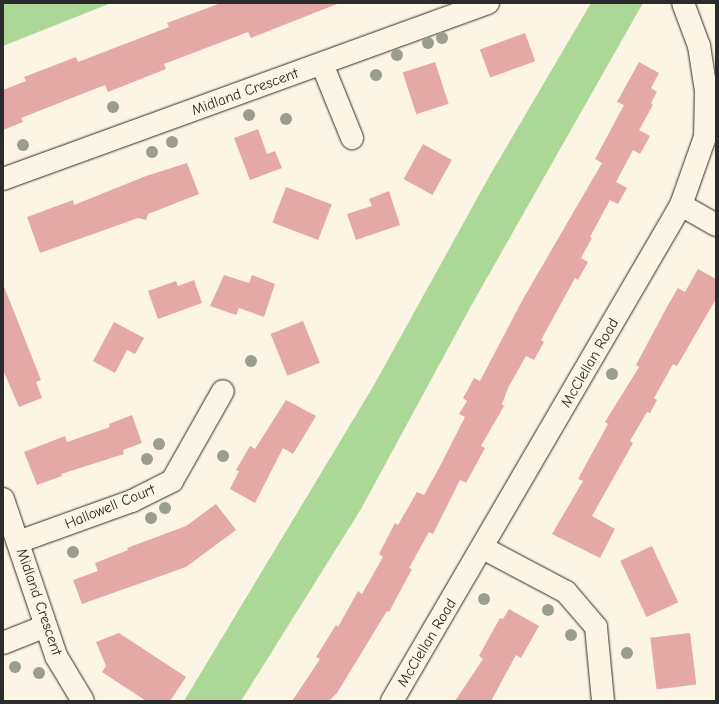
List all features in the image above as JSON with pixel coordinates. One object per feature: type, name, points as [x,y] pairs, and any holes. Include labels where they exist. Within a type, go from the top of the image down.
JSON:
[{"type":"street","name":"Midland Crescent","points":[[3,179],[488,3]]},
{"type":"street","name":"McClellan Road","points":[[392,701],[483,548],[681,205],[704,137],[706,91],[699,46],[683,3]]},
{"type":"street","points":[[322,64],[352,138]]},
{"type":"street","points":[[681,205],[716,225]]},
{"type":"street","name":"Hallowell Court","points":[[18,542],[132,501],[172,481],[223,391]]},
{"type":"street","name":"Midland Crescent","points":[[3,499],[56,656],[84,701]]},
{"type":"street","points":[[483,548],[566,592],[596,627],[603,701]]},
{"type":"street","points":[[3,643],[46,626]]},
{"type":"green space","points":[[3,3],[111,3],[3,46]]},
{"type":"green space","points":[[591,3],[643,3],[471,306],[361,509],[241,701],[184,701],[374,385],[490,175]]},
{"type":"building","points":[[221,3],[337,4],[251,38],[248,32],[164,64],[166,69],[108,92],[105,85],[21,118],[23,122],[3,130],[3,90],[26,81],[24,77],[76,57],[78,62],[169,27],[167,23]]},
{"type":"building","points":[[525,33],[535,61],[490,78],[480,49]]},
{"type":"building","points":[[435,62],[449,104],[416,114],[403,73]]},
{"type":"building","points":[[639,62],[659,73],[651,88],[657,92],[651,103],[653,105],[639,130],[650,136],[640,154],[633,150],[616,182],[627,188],[618,204],[610,200],[590,237],[592,238],[581,258],[588,262],[578,280],[575,278],[541,340],[544,342],[534,360],[526,356],[508,388],[502,404],[504,406],[481,446],[485,448],[466,483],[460,480],[433,534],[429,532],[409,568],[412,569],[389,612],[387,611],[337,693],[329,701],[292,701],[320,659],[316,657],[336,625],[338,627],[358,591],[362,594],[383,557],[379,554],[395,523],[398,525],[417,492],[424,495],[439,468],[465,417],[459,414],[467,401],[463,398],[474,378],[480,381],[523,299],[602,163],[595,159],[624,105],[617,102]]},
{"type":"building","points":[[258,129],[267,154],[275,151],[282,168],[250,180],[234,138]]},
{"type":"building","points":[[423,144],[452,160],[432,195],[404,179]]},
{"type":"building","points":[[187,163],[199,194],[148,214],[146,220],[138,218],[40,253],[27,217],[73,200],[74,205],[146,176]]},
{"type":"building","points":[[286,187],[332,205],[318,240],[272,222]]},
{"type":"building","points":[[389,191],[400,225],[356,240],[347,214],[372,206],[369,199]]},
{"type":"building","points":[[698,269],[716,279],[716,299],[677,366],[673,364],[654,398],[657,400],[650,413],[647,412],[630,441],[633,443],[592,516],[615,529],[600,558],[552,534],[583,481],[578,479],[608,424],[605,422],[639,367],[636,365],[668,305],[678,288],[685,292]]},
{"type":"building","points":[[224,275],[249,283],[252,275],[275,284],[264,317],[239,308],[236,315],[210,306]]},
{"type":"building","points":[[194,280],[202,303],[158,319],[148,291],[176,281],[178,286]]},
{"type":"building","points":[[3,284],[41,380],[36,382],[42,398],[19,407],[3,370]]},
{"type":"building","points":[[303,321],[320,363],[287,376],[271,334]]},
{"type":"building","points":[[114,322],[144,338],[135,354],[127,350],[115,373],[93,361]]},
{"type":"building","points":[[286,400],[316,416],[293,454],[283,448],[255,503],[230,489],[239,471],[236,470],[250,446],[255,449]]},
{"type":"building","points":[[132,415],[142,443],[123,450],[124,454],[61,474],[62,476],[37,485],[24,452],[65,436],[67,442],[110,427],[109,424]]},
{"type":"building","points":[[216,504],[236,530],[186,567],[82,604],[73,580],[98,571],[95,563],[128,550],[127,548],[186,526]]},
{"type":"building","points":[[652,546],[678,602],[646,617],[620,561]]},
{"type":"building","points":[[509,609],[539,626],[521,658],[516,655],[491,701],[455,701],[483,659],[479,656],[500,618],[503,619]]},
{"type":"building","points":[[119,633],[186,677],[170,701],[146,701],[102,672],[106,666],[96,642]]},
{"type":"building","points":[[690,633],[696,685],[657,689],[650,638]]}]
